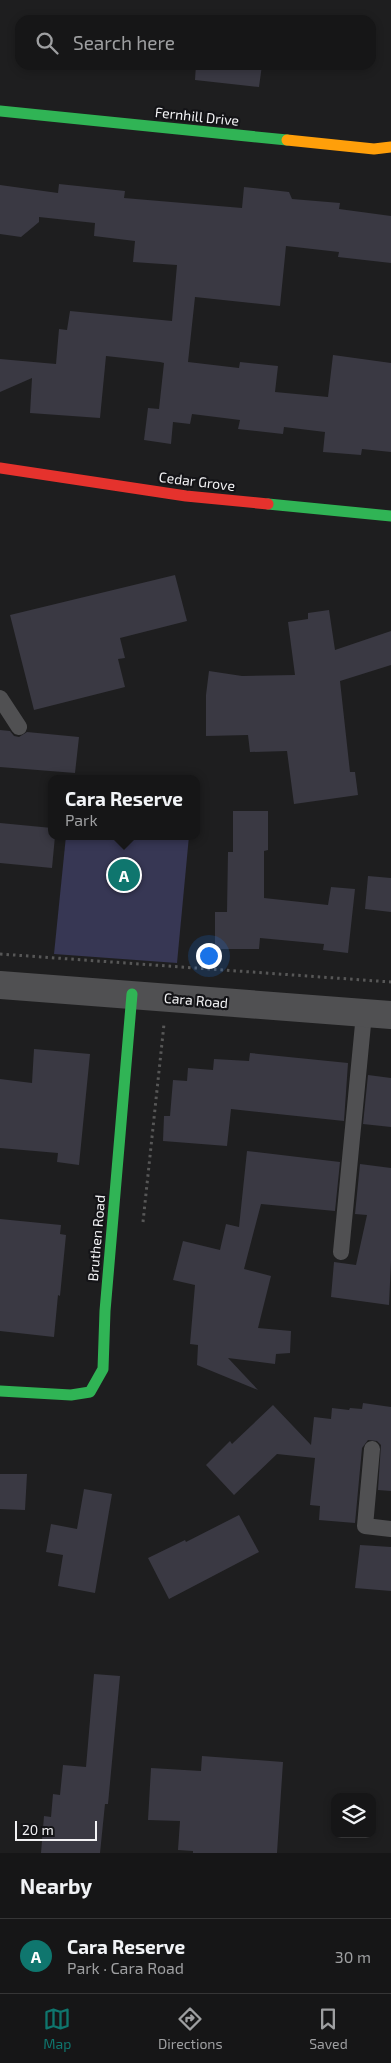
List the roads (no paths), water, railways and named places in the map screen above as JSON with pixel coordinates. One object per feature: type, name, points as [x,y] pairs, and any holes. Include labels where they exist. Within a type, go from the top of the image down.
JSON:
[{"type":"street","name":"Fernhill Drive","points":[[0,111],[374,149],[391,147]]},
{"type":"street","name":"Cedar Grove","points":[[0,468],[186,496],[391,516]]},
{"type":"street","name":"Cara Road","points":[[0,985],[391,1015]]},
{"type":"street","name":"Bruthen Road","points":[[0,1391],[71,1395],[90,1392],[103,1369],[105,1301],[132,994]]},
{"type":"lane","points":[[0,698],[19,727]]},
{"type":"lane","points":[[341,1252],[364,1014]]},
{"type":"lane","points":[[372,1449],[365,1526],[391,1528]]},
{"type":"place","name":"Cara Reserve","points":[[124,875]]}]
